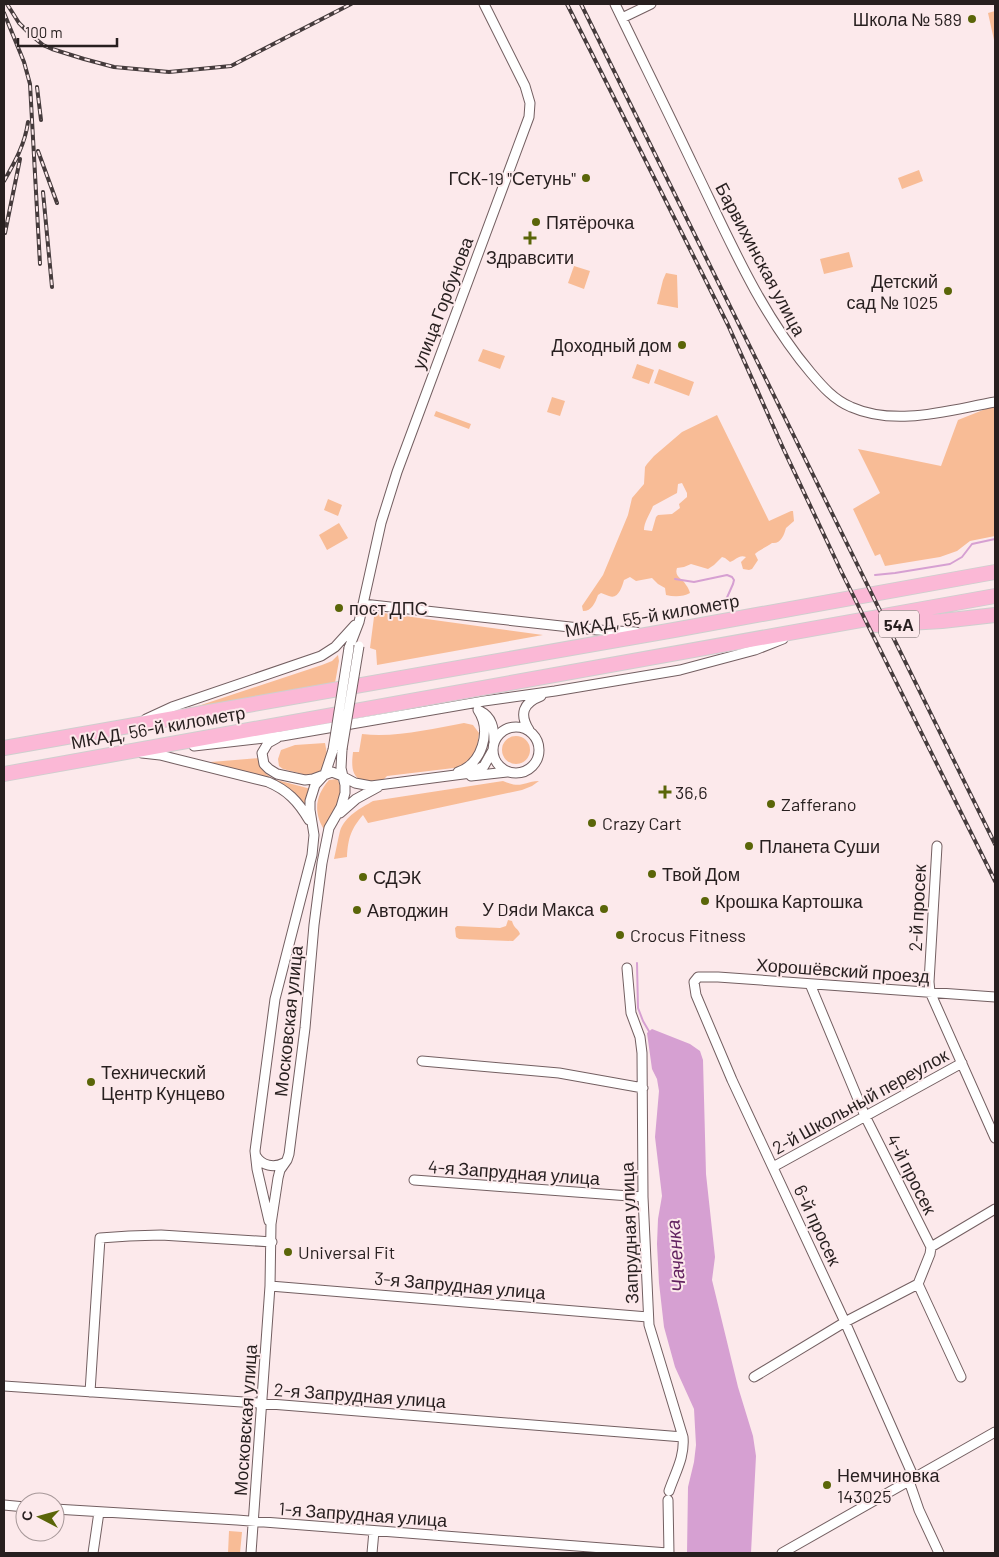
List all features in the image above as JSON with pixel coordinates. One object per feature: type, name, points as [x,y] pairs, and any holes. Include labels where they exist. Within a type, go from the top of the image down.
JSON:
[{"type":"highway","points":[[951,580],[995,564]]},
{"type":"highway","name":"МКАД, 55-й километр","points":[[314,693],[995,572]]},
{"type":"highway","points":[[812,629],[995,596]]},
{"type":"highway","name":"54А","points":[[829,626],[906,624],[995,614]]},
{"type":"highway","name":"МКАД, 56-й километр","points":[[4,774],[812,629]]},
{"type":"highway","name":"МКАД, 56-й километр","points":[[4,748],[314,693]]},
{"type":"street","name":"улица Горбунова","points":[[336,817],[345,793],[337,749],[349,648],[359,622],[380,523],[397,472],[529,117],[530,103],[525,86],[484,4]]},
{"type":"street","name":"Барвихинская улица","points":[[615,4],[731,242],[770,317],[787,344],[821,385],[838,400],[851,407],[895,417],[928,414],[995,402]]},
{"type":"street","points":[[622,18],[651,4]]},
{"type":"street","points":[[363,604],[597,630],[629,632],[674,630]]},
{"type":"street","name":"улица Горбунова","points":[[325,774],[337,749],[359,646],[359,622]]},
{"type":"street","points":[[132,726],[172,707],[321,656],[336,647],[359,622]]},
{"type":"street","points":[[116,753],[282,736],[680,670],[755,650],[812,629]]},
{"type":"street","points":[[343,639],[353,637],[359,646]]},
{"type":"street","points":[[446,776],[465,777],[525,772],[536,763],[539,755],[539,746],[536,737],[529,730],[523,717],[524,710],[533,699],[555,691]]},
{"type":"street","points":[[445,708],[463,708],[483,712],[491,721],[496,763],[507,772]]},
{"type":"street","points":[[446,776],[469,767],[478,756],[484,734],[482,718],[478,710]]},
{"type":"street","points":[[282,736],[264,747],[264,764],[277,774],[305,780],[332,772],[355,783],[380,786],[466,774],[480,769],[488,761],[500,733],[507,728],[516,726],[529,730]]},
{"type":"street","points":[[139,752],[268,782],[282,788],[299,804],[318,834],[327,834]]},
{"type":"street","name":"Московская улица","points":[[251,1553],[263,1404],[272,1242],[271,1229],[257,1169],[256,1141],[272,1012],[314,846],[310,810],[312,793],[315,785],[325,774]]},
{"type":"street","points":[[336,817],[356,799],[380,786]]},
{"type":"street","name":"Московская улица","points":[[271,1229],[278,1178],[289,1154],[305,1028],[315,916],[322,863],[327,834],[336,817]]},
{"type":"street","name":"2-й просек","points":[[937,846],[930,992],[995,1138]]},
{"type":"street","name":"Запрудная улица","points":[[627,968],[632,1013],[640,1037],[643,1088],[643,1198],[648,1317],[663,1375],[683,1437],[683,1454],[668,1496],[668,1553]]},
{"type":"street","name":"Хорошёвский проезд","points":[[694,986],[695,979],[701,977],[995,996]]},
{"type":"street","name":"4-й просек","points":[[810,984],[865,1116],[931,1247]]},
{"type":"street","name":"6-й просек","points":[[694,986],[696,995],[732,1080],[845,1322],[912,1480],[919,1510],[939,1553]]},
{"type":"street","points":[[422,1061],[559,1073],[643,1088]]},
{"type":"street","name":"2-й Школьный переулок","points":[[773,1167],[962,1063]]},
{"type":"street","points":[[255,1154],[264,1164],[274,1166],[284,1163]]},
{"type":"street","name":"4-я Запрудная улица","points":[[414,1180],[643,1198]]},
{"type":"street","points":[[754,1378],[845,1322],[918,1284],[931,1247],[995,1210]]},
{"type":"street","points":[[90,1392],[100,1238],[161,1235],[272,1242]]},
{"type":"street","points":[[918,1284],[961,1377]]},
{"type":"street","name":"3-я Запрудная улица","points":[[270,1286],[648,1317]]},
{"type":"street","name":"2-я Запрудная улица","points":[[4,1386],[683,1437]]},
{"type":"street","points":[[782,1553],[995,1432]]},
{"type":"street","name":"1-я Запрудная улица","points":[[65,1510],[668,1553]]},
{"type":"street","points":[[93,1553],[99,1512]]},
{"type":"street","points":[[372,1553],[374,1531]]},
{"type":"shaded area","points":[[995,11],[995,40],[994,40],[988,13]]},
{"type":"shaded area","points":[[919,170],[923,181],[902,189],[898,178]]},
{"type":"shaded area","points":[[849,252],[853,267],[824,274],[820,259]]},
{"type":"shaded area","points":[[574,266],[590,271],[584,289],[568,283]]},
{"type":"shaded area","points":[[666,273],[677,275],[678,308],[657,304]]},
{"type":"shaded area","points":[[483,349],[505,356],[500,369],[478,361]]},
{"type":"shaded area","points":[[637,364],[654,370],[649,384],[632,378]]},
{"type":"shaded area","points":[[659,369],[694,382],[689,396],[654,383]]},
{"type":"shaded area","points":[[552,397],[565,401],[560,416],[547,412]]},
{"type":"shaded area","points":[[995,407],[995,536],[970,541],[957,551],[940,557],[885,566],[880,554],[875,556],[853,509],[880,493],[858,449],[941,466],[958,420]]},
{"type":"shaded area","points":[[436,411],[471,424],[469,429],[434,416]]},
{"type":"shaded area","points":[[717,415],[769,521],[793,511],[794,521],[786,528],[780,541],[772,543],[755,554],[758,560],[752,569],[743,569],[741,562],[746,557],[741,556],[730,562],[722,557],[708,569],[691,564],[677,568],[677,575],[687,586],[690,593],[678,596],[666,595],[665,588],[652,578],[636,581],[630,577],[624,580],[617,595],[612,597],[601,593],[591,608],[583,611],[582,606],[603,575],[628,515],[632,498],[644,484],[645,467],[654,456],[682,432]],"holes":[[[682,483],[687,497],[679,504],[680,508],[672,514],[658,515],[652,531],[644,530],[653,506],[677,493],[678,484]]]},
{"type":"shaded area","points":[[328,499],[342,505],[338,516],[324,510]]},
{"type":"shaded area","points":[[339,523],[348,538],[327,550],[319,535]]},
{"type":"shaded area","points":[[377,613],[543,635],[377,665],[376,650],[370,648],[374,617]]},
{"type":"shaded area","points":[[338,655],[339,661],[335,683],[192,708],[322,665],[332,661]]},
{"type":"shaded area","points":[[464,723],[473,725],[479,733],[473,757],[462,767],[387,776],[382,781],[367,781],[355,776],[352,764],[353,752],[359,752],[362,734],[400,734]]},
{"type":"shaded area","points":[[516,736],[526,740],[530,750],[526,760],[516,764],[506,760],[502,750],[506,740]]},
{"type":"shaded area","points":[[325,743],[328,759],[322,770],[310,776],[283,769],[279,766],[278,759],[281,750],[295,745]]},
{"type":"shaded area","points":[[260,758],[265,773],[273,779],[311,789],[307,809],[290,791],[199,763]]},
{"type":"shaded area","points":[[337,779],[340,785],[340,799],[325,831],[317,811],[318,798],[329,780]]},
{"type":"shaded area","points":[[503,781],[518,785],[539,781],[522,790],[368,823],[363,815],[351,834],[347,857],[334,859],[342,826],[354,813],[373,801]]},
{"type":"shaded area","points":[[508,920],[512,921],[520,934],[513,941],[459,939],[456,937],[455,928],[457,926],[500,928],[506,926]]},
{"type":"shaded area","points":[[229,1531],[242,1532],[240,1553],[228,1553]]},
{"type":"water","points":[[652,1029],[690,1044],[700,1051],[703,1060],[706,1174],[715,1257],[712,1280],[738,1387],[753,1436],[756,1456],[751,1553],[687,1553],[688,1487],[696,1445],[694,1409],[675,1367],[664,1327],[659,1283],[657,1244],[658,1219],[662,1196],[655,1137],[659,1091],[657,1079],[652,1069],[647,1033]]},
{"type":"waterway","points":[[875,575],[950,564],[962,557],[972,544],[995,539]]},
{"type":"waterway","points":[[675,579],[694,582],[727,575],[732,577],[734,580],[733,584],[725,602]]},
{"type":"waterway","name":"Чаченка","points":[[637,963],[638,1008],[650,1033]]},
{"type":"railway","points":[[7,4],[19,23],[43,45],[52,49],[114,67],[169,72],[231,66],[351,4]]},
{"type":"railway","points":[[567,4],[728,325],[841,571],[995,881]]},
{"type":"railway","points":[[581,4],[995,844]]},
{"type":"railway","points":[[4,13],[24,62],[30,84],[40,264]]},
{"type":"railway","points":[[37,87],[41,120]]},
{"type":"railway","points":[[4,181],[16,160],[28,122]]},
{"type":"railway","points":[[38,151],[57,203]]},
{"type":"railway","points":[[5,233],[20,159]]},
{"type":"railway","points":[[43,192],[52,287]]},
{"type":"place","name":"Школа № 589","points":[[972,19]]},
{"type":"place","name":"ГСК-19 \"Сетунь\"","points":[[586,178]]},
{"type":"place","name":"Пятёрочка","points":[[536,222]]},
{"type":"place","name":"Здравсити","points":[[530,238]]},
{"type":"place","name":"Детский сад № 1025","points":[[948,291]]},
{"type":"place","name":"Доходный дом","points":[[682,345]]},
{"type":"place","name":"пост ДПС","points":[[339,608]]},
{"type":"place","name":"36,6","points":[[665,792]]},
{"type":"place","name":"Zafferano","points":[[771,804]]},
{"type":"place","name":"Crazy Cart","points":[[592,823]]},
{"type":"place","name":"Планета Суши","points":[[749,846]]},
{"type":"place","name":"Твой Дом","points":[[652,874]]},
{"type":"place","name":"СДЭК","points":[[363,877]]},
{"type":"place","name":"Крошка Картошка","points":[[705,901]]},
{"type":"place","name":"У Dяdи Макса","points":[[604,909]]},
{"type":"place","name":"Автоджин","points":[[357,910]]},
{"type":"place","name":"Crocus Fitness","points":[[620,935]]},
{"type":"place","name":"Технический Центр Кунцево","points":[[91,1082]]},
{"type":"place","name":"Universal Fit","points":[[288,1252]]},
{"type":"place","name":"Немчиновка 143025","points":[[827,1485]]}]
